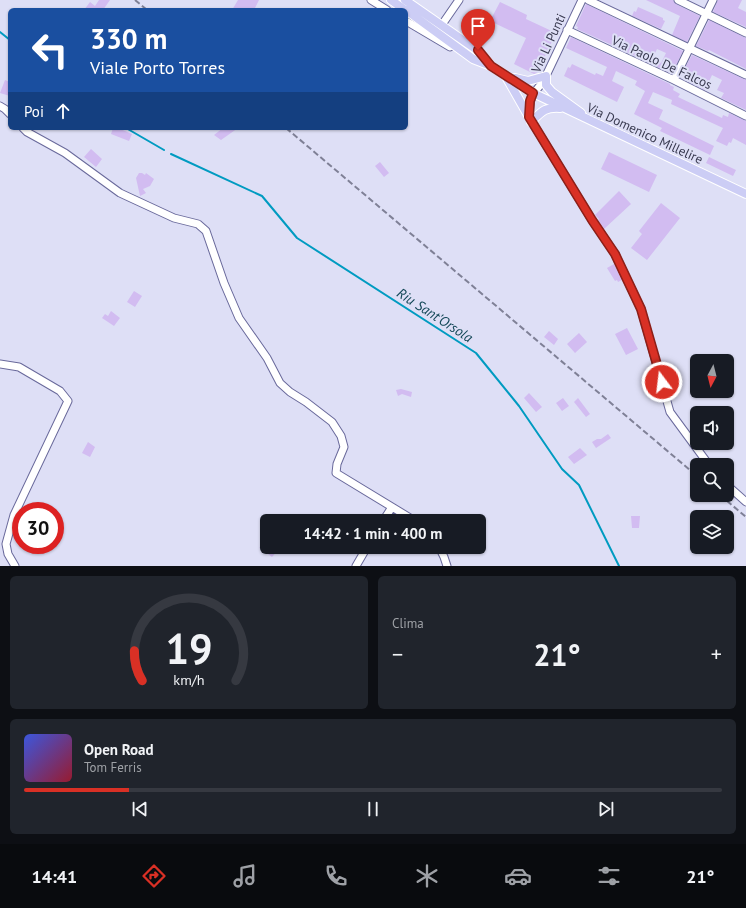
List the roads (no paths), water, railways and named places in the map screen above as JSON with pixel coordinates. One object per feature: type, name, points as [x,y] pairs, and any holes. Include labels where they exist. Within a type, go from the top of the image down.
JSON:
[{"type":"main road","points":[[391,0],[403,8]]},
{"type":"main road","points":[[405,0],[478,50],[491,66]]},
{"type":"main road","points":[[408,11],[473,59],[491,66]]},
{"type":"main road","name":"Via Domenico Millelire","points":[[491,66],[533,93],[746,194]]},
{"type":"main road","points":[[506,76],[528,81],[546,76],[546,85],[552,92],[593,122]]},
{"type":"main road","points":[[506,76],[530,120],[539,113],[550,108],[563,108]]},
{"type":"street","points":[[371,0],[384,8]]},
{"type":"street","points":[[441,26],[459,0]]},
{"type":"street","name":"Via Li Punti","points":[[533,93],[543,82],[582,0]]},
{"type":"street","points":[[588,0],[746,75]]},
{"type":"street","points":[[678,0],[746,33]]},
{"type":"street","points":[[674,80],[713,0]]},
{"type":"street","points":[[408,22],[450,47],[454,44]]},
{"type":"street","name":"Via Paolo De Falcos","points":[[567,30],[674,80],[746,116]]},
{"type":"street","points":[[533,93],[530,101],[530,120],[592,220],[615,254],[641,309],[670,412],[705,458]]},
{"type":"street","points":[[0,106],[5,108],[8,112]]},
{"type":"street","points":[[25,130],[65,153],[120,193],[174,218],[198,224],[206,231],[224,283],[239,318],[267,358],[280,383],[290,392],[332,422],[341,436],[344,447],[337,464],[336,473],[404,514]]},
{"type":"street","points":[[0,364],[18,368],[60,391],[68,401],[14,515],[6,544],[8,554],[15,566]]},
{"type":"street","points":[[734,491],[746,502]]},
{"type":"street","points":[[388,514],[392,507]]},
{"type":"street","points":[[356,566],[363,554]]},
{"type":"street","points":[[442,554],[446,566]]},
{"type":"waterway","name":"Riu Sant'Orsola","points":[[0,32],[8,38]]},
{"type":"waterway","name":"Riu Sant'Orsola","points":[[129,130],[164,150]]},
{"type":"waterway","name":"Riu Sant'Orsola","points":[[171,154],[262,196],[297,238],[476,353],[519,406],[562,469],[579,485],[619,566]]},
{"type":"railway","points":[[135,0],[145,8]]},
{"type":"railway","points":[[288,130],[690,470]]},
{"type":"railway","points":[[728,502],[746,517]]}]
